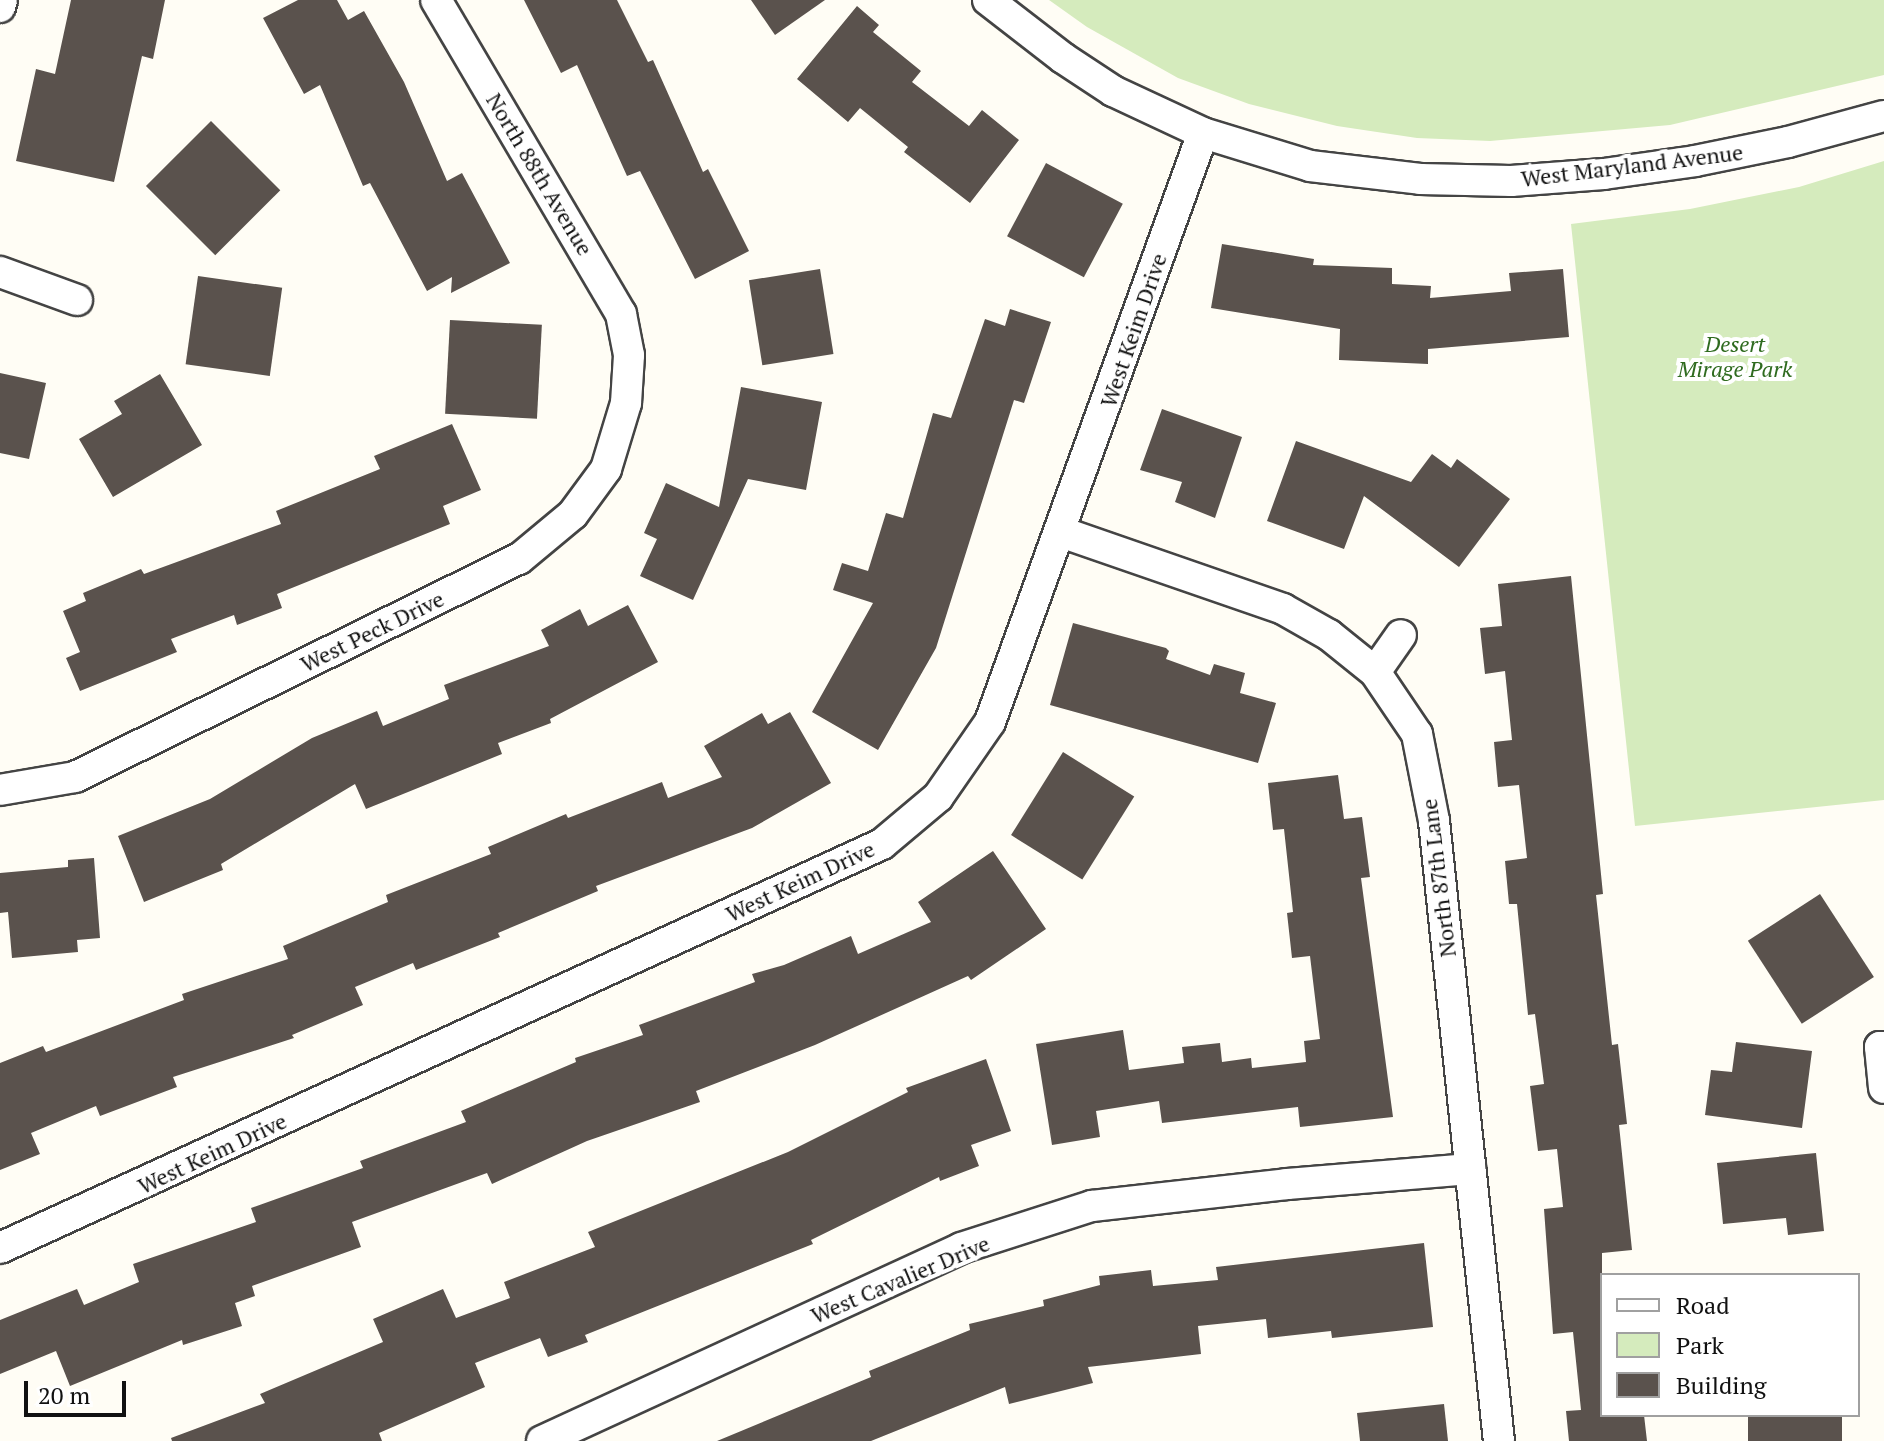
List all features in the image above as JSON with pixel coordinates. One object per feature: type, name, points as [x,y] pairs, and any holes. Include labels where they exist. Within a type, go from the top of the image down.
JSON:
[{"type":"street","points":[[0,7],[2,0]]},
{"type":"street","name":"North 88th Avenue","points":[[436,0],[608,289],[621,314],[629,355]]},
{"type":"street","name":"West Maryland Avenue","points":[[988,0],[1063,58],[1113,91],[1203,133],[1310,166],[1420,179],[1511,181],[1695,161],[1788,142],[1884,116]]},
{"type":"street","name":"West Keim Drive","points":[[0,1248],[882,844],[938,797],[990,722],[1203,133]]},
{"type":"street","points":[[0,272],[77,300]]},
{"type":"street","name":"West Peck Drive","points":[[0,790],[75,777],[519,559],[573,514],[606,469],[626,403],[629,355]]},
{"type":"street","name":"North 87th Lane","points":[[1061,532],[1283,609],[1329,635],[1375,672],[1417,734],[1434,821],[1499,1441]]},
{"type":"street","points":[[1375,672],[1401,635]]},
{"type":"street","points":[[1882,1047],[1884,1088]]},
{"type":"street","name":"West Cavalier Drive","points":[[542,1441],[961,1248],[1092,1206],[1287,1184],[1470,1169]]},
{"type":"green space","points":[[1049,0],[1884,0],[1884,75],[1670,125],[1490,141],[1417,138],[1337,126],[1249,104],[1178,78],[1087,27]]},
{"type":"green space","name":"Desert Mirage Park","points":[[1884,161],[1884,800],[1635,826],[1571,224],[1690,209],[1799,187]]},
{"type":"building","points":[[71,0],[165,0],[153,59],[142,56],[114,182],[16,161],[36,69],[55,74]]},
{"type":"building","points":[[298,0],[337,0],[348,20],[364,11],[404,82],[447,181],[462,173],[510,263],[451,293],[452,277],[427,291],[370,183],[363,186],[320,85],[304,94],[263,18]]},
{"type":"building","points":[[524,0],[617,0],[648,62],[653,60],[703,172],[708,169],[749,251],[695,279],[640,171],[627,176],[577,65],[561,73]]},
{"type":"building","points":[[751,0],[825,0],[775,35]]},
{"type":"building","points":[[857,6],[879,25],[873,32],[921,71],[912,82],[969,126],[982,110],[1019,140],[970,203],[904,152],[908,147],[860,108],[848,122],[797,79]]},
{"type":"building","points":[[211,121],[280,190],[215,255],[146,186]]},
{"type":"building","points":[[1046,163],[1123,204],[1084,277],[1007,236]]},
{"type":"building","points":[[1222,244],[1314,259],[1313,265],[1392,268],[1392,284],[1431,286],[1430,298],[1511,291],[1509,273],[1563,269],[1569,337],[1428,349],[1428,364],[1339,360],[1340,329],[1211,308]]},
{"type":"building","points":[[820,269],[833,354],[762,365],[749,280]]},
{"type":"building","points":[[198,276],[282,288],[270,376],[186,364]]},
{"type":"building","points":[[1010,309],[1051,322],[1024,403],[1014,400],[936,648],[878,750],[812,712],[873,603],[833,590],[842,563],[868,571],[886,513],[903,518],[933,413],[951,418],[985,319],[1005,326]]},
{"type":"building","points":[[450,320],[542,325],[537,419],[445,414]]},
{"type":"building","points":[[0,373],[46,383],[29,459],[0,453]]},
{"type":"building","points":[[160,374],[202,445],[113,497],[79,439],[122,414],[114,401]]},
{"type":"building","points":[[741,387],[822,402],[806,490],[748,479],[693,600],[640,576],[657,539],[644,533],[666,483],[719,507]]},
{"type":"building","points":[[1162,409],[1242,437],[1215,518],[1175,502],[1182,482],[1140,470]]},
{"type":"building","points":[[452,424],[481,490],[443,506],[450,524],[277,594],[282,608],[237,625],[234,615],[171,639],[177,652],[80,691],[66,658],[80,652],[63,611],[86,601],[83,593],[141,569],[144,574],[281,524],[276,511],[380,469],[374,456]]},
{"type":"building","points":[[1296,441],[1411,482],[1432,454],[1451,468],[1457,459],[1510,499],[1459,567],[1364,496],[1344,549],[1267,521]]},
{"type":"building","points":[[1571,576],[1603,894],[1596,895],[1612,1045],[1618,1044],[1627,1124],[1619,1125],[1632,1250],[1602,1253],[1600,1417],[1644,1417],[1647,1441],[1569,1441],[1566,1411],[1581,1410],[1573,1332],[1553,1334],[1544,1209],[1563,1207],[1557,1149],[1538,1151],[1530,1086],[1544,1084],[1535,1014],[1528,1015],[1517,904],[1509,904],[1505,861],[1527,858],[1519,785],[1498,787],[1494,742],[1512,740],[1505,671],[1485,674],[1480,628],[1502,626],[1498,584]]},
{"type":"building","points":[[628,605],[658,662],[550,719],[551,723],[498,743],[502,754],[366,809],[355,784],[221,864],[223,870],[144,902],[118,836],[210,799],[312,738],[377,711],[383,726],[449,699],[444,685],[549,646],[541,630],[580,609],[588,626]]},
{"type":"building","points":[[1073,623],[1166,648],[1169,651],[1166,659],[1210,675],[1214,664],[1245,673],[1240,693],[1276,703],[1258,763],[1050,705]]},
{"type":"building","points":[[790,712],[831,783],[752,828],[596,886],[598,891],[498,933],[500,937],[416,970],[413,963],[355,987],[363,1005],[292,1035],[294,1038],[173,1077],[177,1087],[100,1116],[96,1106],[31,1133],[40,1154],[0,1170],[0,1063],[43,1046],[46,1052],[184,1000],[182,994],[288,959],[283,946],[388,902],[386,895],[491,854],[488,847],[566,814],[568,818],[662,782],[668,798],[722,777],[704,746],[762,713],[768,724]]},
{"type":"building","points":[[1063,752],[1134,797],[1082,880],[1011,835]]},
{"type":"building","points":[[1338,775],[1344,819],[1362,817],[1370,877],[1361,878],[1393,1117],[1300,1127],[1298,1107],[1162,1123],[1159,1101],[1096,1111],[1100,1137],[1052,1145],[1036,1044],[1123,1030],[1129,1070],[1184,1063],[1182,1047],[1220,1043],[1222,1062],[1251,1058],[1252,1068],[1306,1062],[1304,1041],[1320,1039],[1310,956],[1292,958],[1287,913],[1293,912],[1284,829],[1273,830],[1268,783]]},
{"type":"building","points":[[993,851],[1046,929],[971,980],[968,976],[815,1045],[696,1091],[700,1102],[587,1141],[492,1184],[487,1173],[352,1222],[361,1247],[252,1286],[255,1296],[235,1303],[242,1326],[183,1345],[182,1340],[70,1386],[56,1351],[0,1374],[0,1320],[77,1289],[84,1305],[139,1282],[133,1264],[256,1222],[251,1208],[363,1168],[360,1161],[466,1122],[461,1111],[576,1062],[575,1058],[643,1035],[639,1025],[755,982],[752,974],[784,965],[851,936],[858,954],[931,922],[918,902]]},
{"type":"building","points":[[94,858],[100,938],[77,940],[78,952],[12,958],[8,912],[0,913],[0,873],[68,867],[68,860]]},
{"type":"building","points":[[1820,894],[1874,977],[1802,1024],[1748,941]]},
{"type":"building","points":[[1736,1042],[1812,1051],[1802,1128],[1705,1115],[1711,1070],[1732,1072]]},
{"type":"building","points":[[986,1059],[1011,1131],[971,1145],[979,1166],[940,1181],[939,1177],[811,1240],[813,1244],[585,1335],[588,1342],[548,1357],[540,1338],[475,1363],[485,1387],[379,1433],[382,1441],[172,1441],[171,1438],[265,1403],[260,1394],[383,1342],[373,1319],[443,1289],[456,1318],[510,1298],[504,1282],[595,1247],[588,1232],[788,1152],[908,1092],[906,1088]]},
{"type":"building","points":[[1816,1153],[1824,1231],[1788,1235],[1786,1218],[1723,1224],[1717,1163]]},
{"type":"building","points":[[1424,1243],[1433,1327],[1332,1338],[1331,1331],[1268,1338],[1266,1319],[1198,1326],[1201,1354],[1088,1367],[1093,1383],[1009,1404],[1005,1387],[871,1441],[717,1441],[871,1377],[869,1371],[970,1330],[969,1324],[1044,1306],[1043,1300],[1100,1285],[1099,1276],[1151,1270],[1153,1286],[1218,1280],[1216,1267]]},
{"type":"building","points":[[1444,1404],[1448,1441],[1360,1441],[1357,1413]]},
{"type":"building","points":[[1748,1417],[1842,1417],[1842,1441],[1748,1441]]}]
